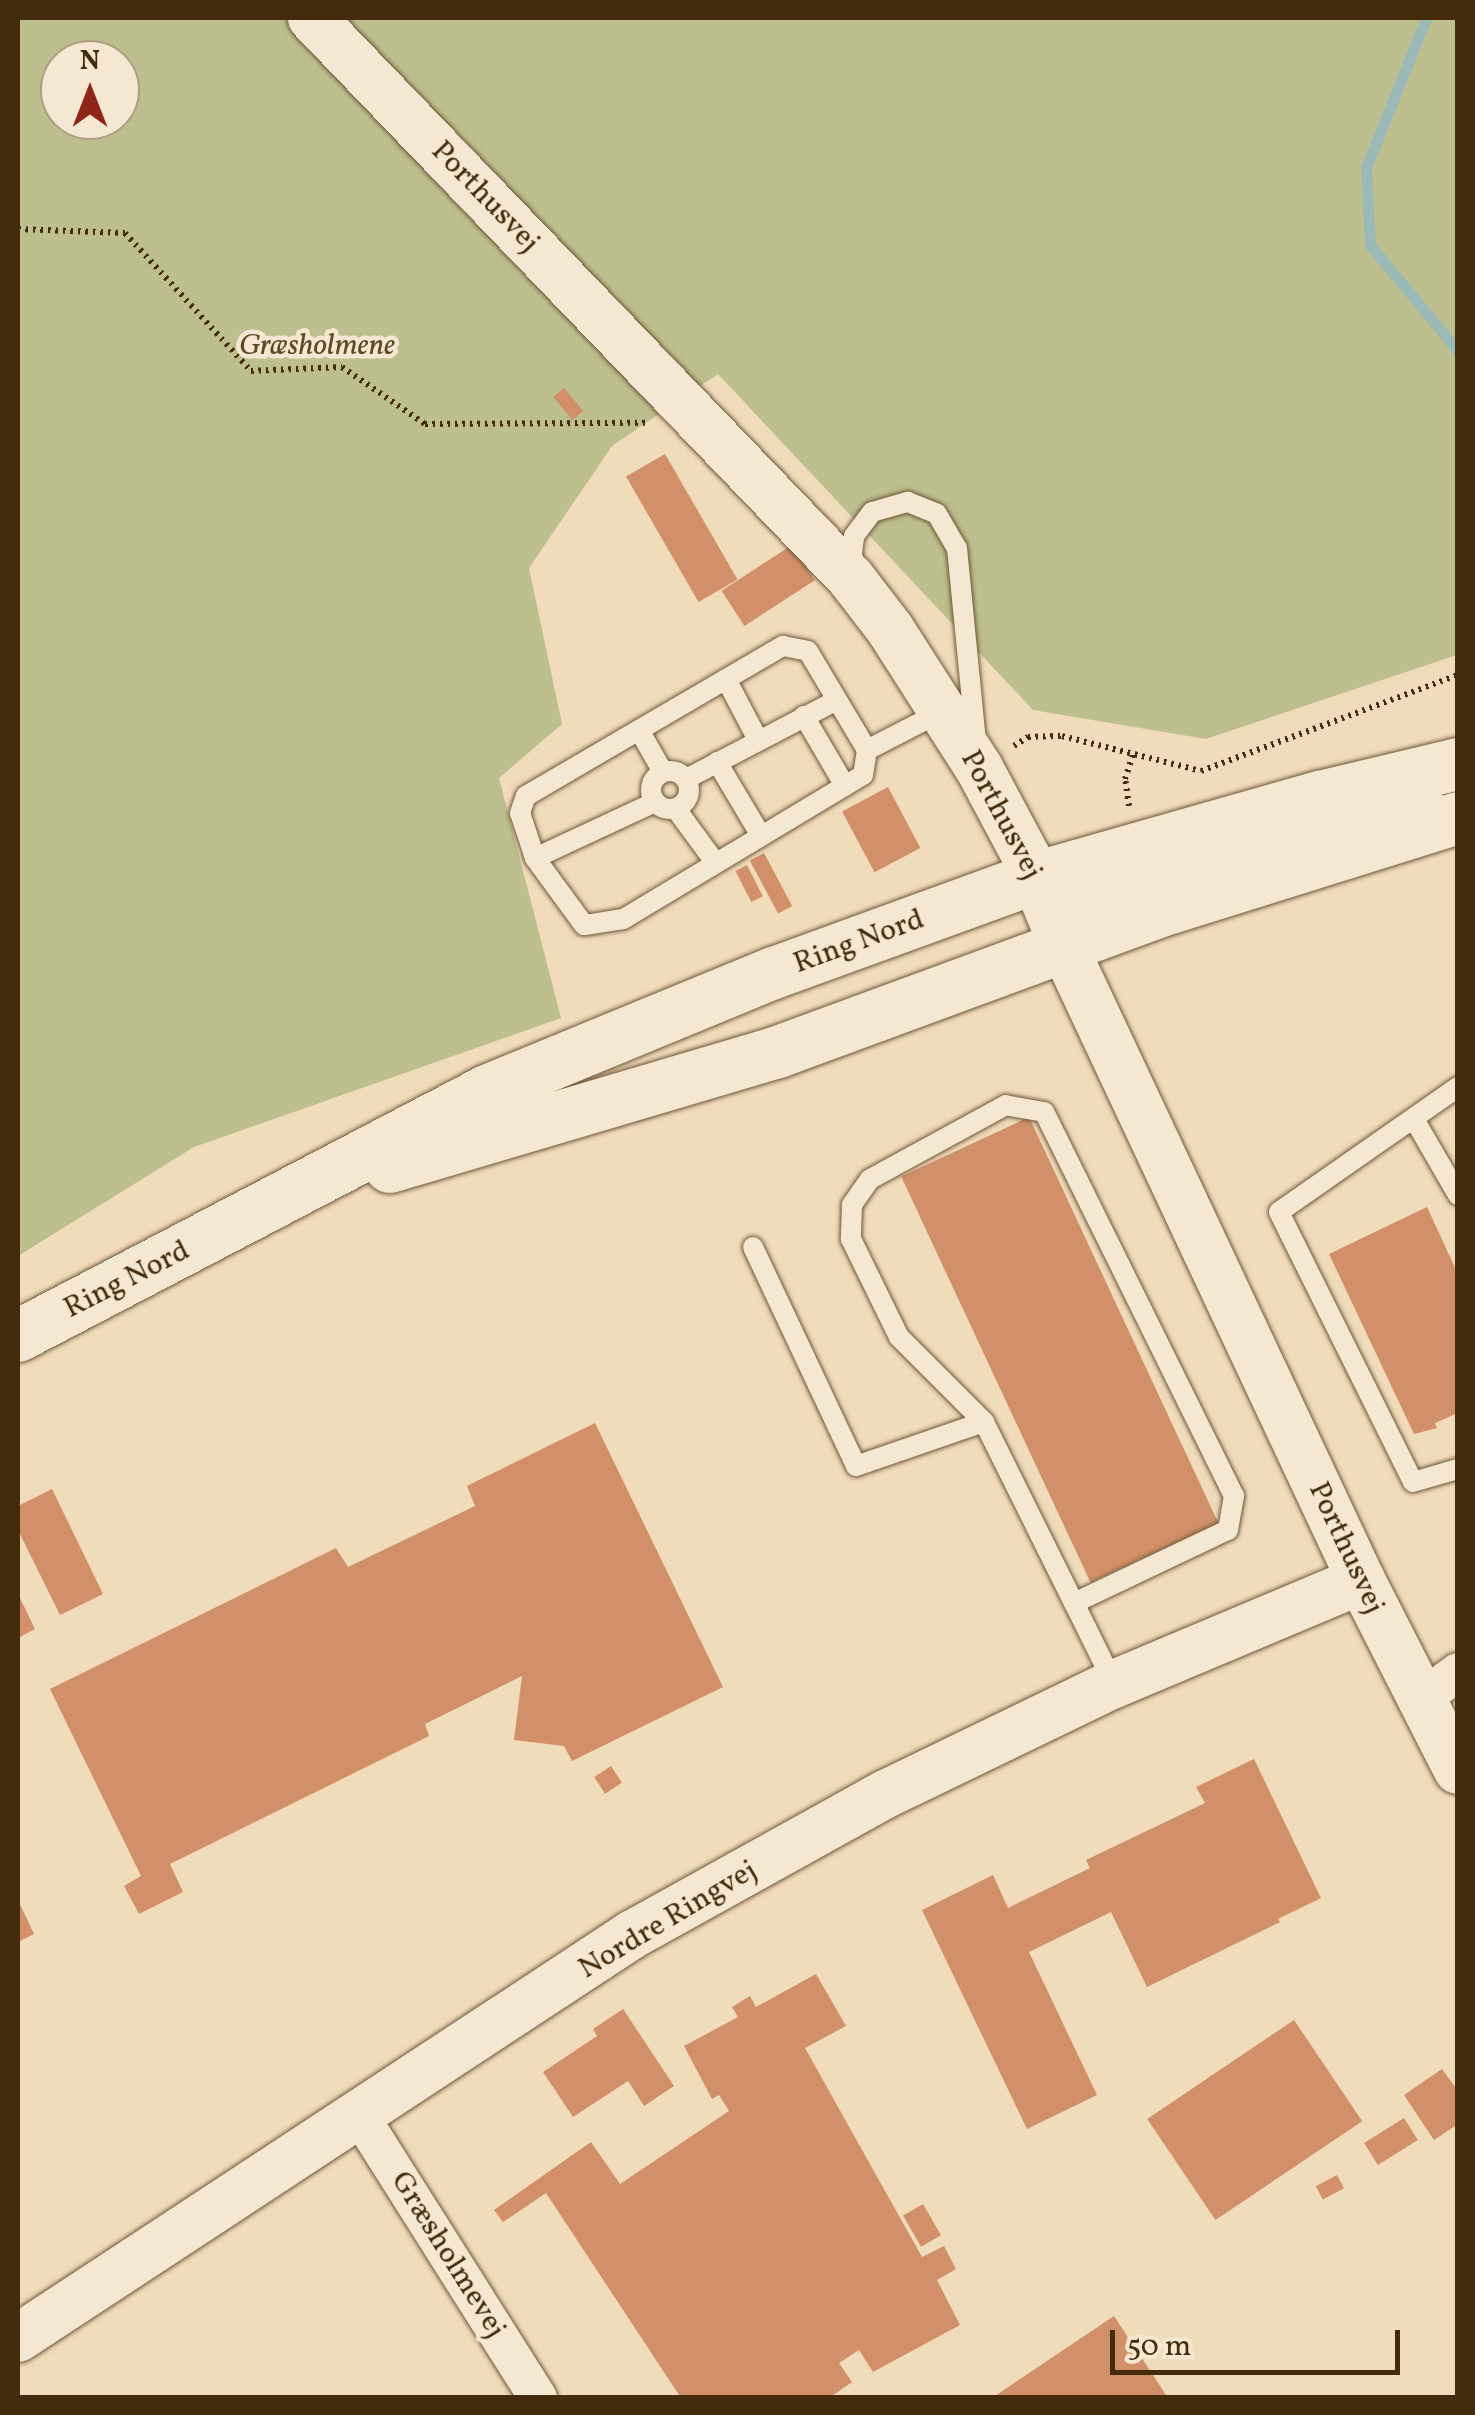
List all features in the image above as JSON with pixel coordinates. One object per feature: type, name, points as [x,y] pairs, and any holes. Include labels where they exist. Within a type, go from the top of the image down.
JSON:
[{"type":"main road","name":"Ring Nord","points":[[18,1336],[487,1091],[774,973],[1035,878],[1320,797],[1458,764]]},
{"type":"main road","name":"Ring Nord","points":[[289,1195],[778,1052],[1063,945],[1458,818]]},
{"type":"street","name":"Porthusvej","points":[[312,18],[850,578],[943,711],[979,768],[1035,878],[1360,1580],[1458,1770]]},
{"type":"street","points":[[1063,945],[1075,919],[1093,900],[1148,877],[1458,786]]},
{"type":"street","name":"Nordre Ringvej","points":[[18,2338],[633,1934],[886,1794],[1114,1684],[1360,1580]]},
{"type":"street","points":[[1420,1700],[1458,1672]]},
{"type":"street","name":"Græsholmevej","points":[[358,2113],[538,2398]]},
{"type":"lane","points":[[850,578],[854,536],[872,512],[908,502],[937,514],[957,548],[979,768]]},
{"type":"lane","points":[[783,646],[808,651],[837,700],[867,750],[862,775],[623,920],[584,925],[535,858],[520,813],[526,796],[783,646]]},
{"type":"lane","points":[[726,679],[758,740]]},
{"type":"lane","points":[[686,778],[837,700]]},
{"type":"lane","points":[[867,750],[943,711]]},
{"type":"lane","points":[[804,716],[845,786]]},
{"type":"lane","points":[[639,730],[663,772]]},
{"type":"lane","points":[[717,762],[760,834]]},
{"type":"lane","points":[[654,802],[650,791],[654,779],[663,772],[676,772],[686,778],[690,790],[686,802],[676,809]]},
{"type":"lane","points":[[535,858],[654,802],[676,809],[715,862]]},
{"type":"lane","points":[[1458,1087],[1280,1212],[1412,1482],[1458,1469]]},
{"type":"lane","points":[[1074,1604],[1228,1530],[1234,1496],[1044,1112],[1006,1105],[870,1179],[852,1205],[851,1239],[900,1337],[984,1422],[1074,1604],[1114,1684]]},
{"type":"lane","points":[[1414,1119],[1458,1194]]},
{"type":"lane","points":[[754,1247],[856,1466],[984,1422]]},
{"type":"path","points":[[18,228],[125,233],[251,371],[342,367],[425,424],[702,423]]},
{"type":"path","points":[[979,768],[1028,738],[1062,736],[1201,771],[1458,675]]},
{"type":"green space","name":"Græsholmene","points":[[18,18],[1457,18],[1457,655],[1206,739],[1033,710],[718,374],[612,446],[529,568],[562,724],[499,778],[561,1018],[194,1147],[18,1256]]},
{"type":"building","points":[[564,388],[583,411],[573,420],[553,397]]},
{"type":"building","points":[[665,454],[738,580],[699,602],[626,477]]},
{"type":"building","points":[[792,545],[815,580],[744,626],[722,591]]},
{"type":"building","points":[[888,787],[920,848],[874,872],[842,811]]},
{"type":"building","points":[[764,853],[792,906],[778,913],[750,861]]},
{"type":"building","points":[[747,865],[763,896],[751,902],[735,871]]},
{"type":"building","points":[[1029,1117],[1218,1523],[1091,1583],[901,1177]]},
{"type":"building","points":[[1427,1207],[1458,1274],[1458,1413],[1435,1423],[1437,1428],[1414,1434],[1329,1254]]},
{"type":"building","points":[[595,1423],[723,1687],[572,1761],[564,1746],[514,1740],[522,1676],[425,1724],[429,1736],[170,1864],[183,1892],[139,1914],[124,1886],[141,1876],[50,1689],[336,1548],[348,1567],[475,1506],[467,1486]]},
{"type":"building","points":[[52,1489],[103,1594],[60,1615],[18,1530],[18,1506]]},
{"type":"building","points":[[18,1594],[35,1629],[18,1638]]},
{"type":"building","points":[[1254,1759],[1321,1898],[1147,1987],[1111,1912],[1029,1952],[1097,2095],[1027,2129],[922,1910],[993,1875],[1008,1908],[1090,1868],[1086,1860],[1205,1803],[1196,1787]]},
{"type":"building","points":[[611,1766],[622,1783],[605,1794],[594,1777]]},
{"type":"building","points":[[18,1900],[34,1934],[18,1942]]},
{"type":"building","points":[[816,1974],[846,2026],[805,2048],[922,2257],[944,2246],[956,2269],[937,2280],[960,2325],[873,2372],[859,2350],[839,2363],[852,2382],[829,2398],[681,2398],[546,2193],[503,2222],[494,2210],[591,2142],[620,2184],[729,2111],[719,2095],[712,2099],[684,2046],[738,2017],[732,2007],[750,1996],[756,2007]]},
{"type":"building","points":[[623,2009],[674,2086],[644,2106],[628,2081],[573,2117],[543,2072],[597,2036],[593,2029]]},
{"type":"building","points":[[1294,2020],[1362,2121],[1215,2220],[1147,2119]]},
{"type":"building","points":[[1442,2069],[1458,2091],[1458,2124],[1434,2140],[1404,2095]]},
{"type":"building","points":[[1404,2118],[1418,2140],[1378,2165],[1364,2143]]},
{"type":"building","points":[[1337,2175],[1344,2188],[1323,2200],[1316,2186]]},
{"type":"building","points":[[923,2204],[941,2235],[921,2247],[903,2216]]},
{"type":"building","points":[[1114,2316],[1168,2398],[992,2398]]},
{"type":"waterway","points":[[1426,18],[1366,168],[1370,245],[1458,351]]}]
